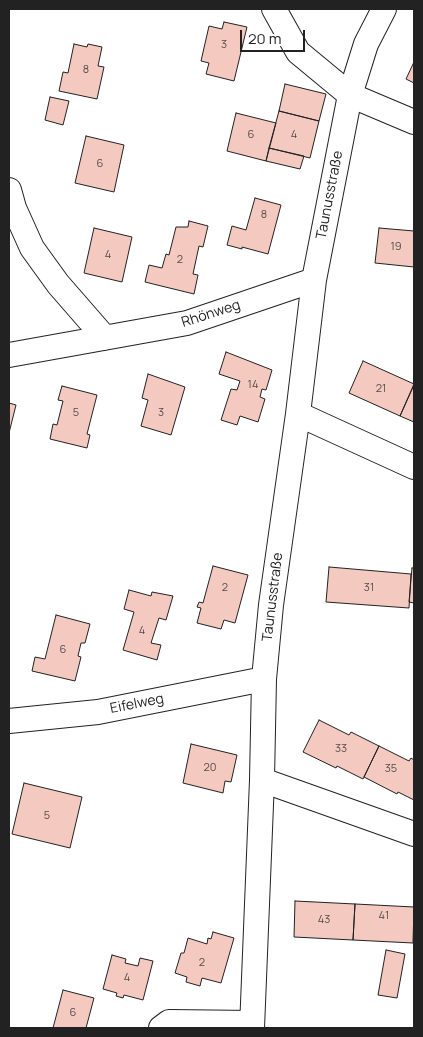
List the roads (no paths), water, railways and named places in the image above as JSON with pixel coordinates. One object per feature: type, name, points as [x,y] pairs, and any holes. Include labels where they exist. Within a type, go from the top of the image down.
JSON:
[{"type":"street","points":[[274,9],[298,52],[350,95],[414,122]]},
{"type":"street","name":"Taunusstraße","points":[[252,1026],[264,679],[271,604],[298,414],[314,280],[350,95],[366,44],[384,9]]},
{"type":"street","points":[[9,190],[14,208],[32,248],[58,284],[105,338]]},
{"type":"street","name":"Rhönweg","points":[[9,355],[186,323],[314,280]]},
{"type":"street","points":[[298,414],[414,467]]},
{"type":"street","name":"Eifelweg","points":[[9,721],[98,712],[264,679]]},
{"type":"street","points":[[262,780],[414,834]]},
{"type":"street","points":[[161,1028],[170,1022],[252,1026]]}]
